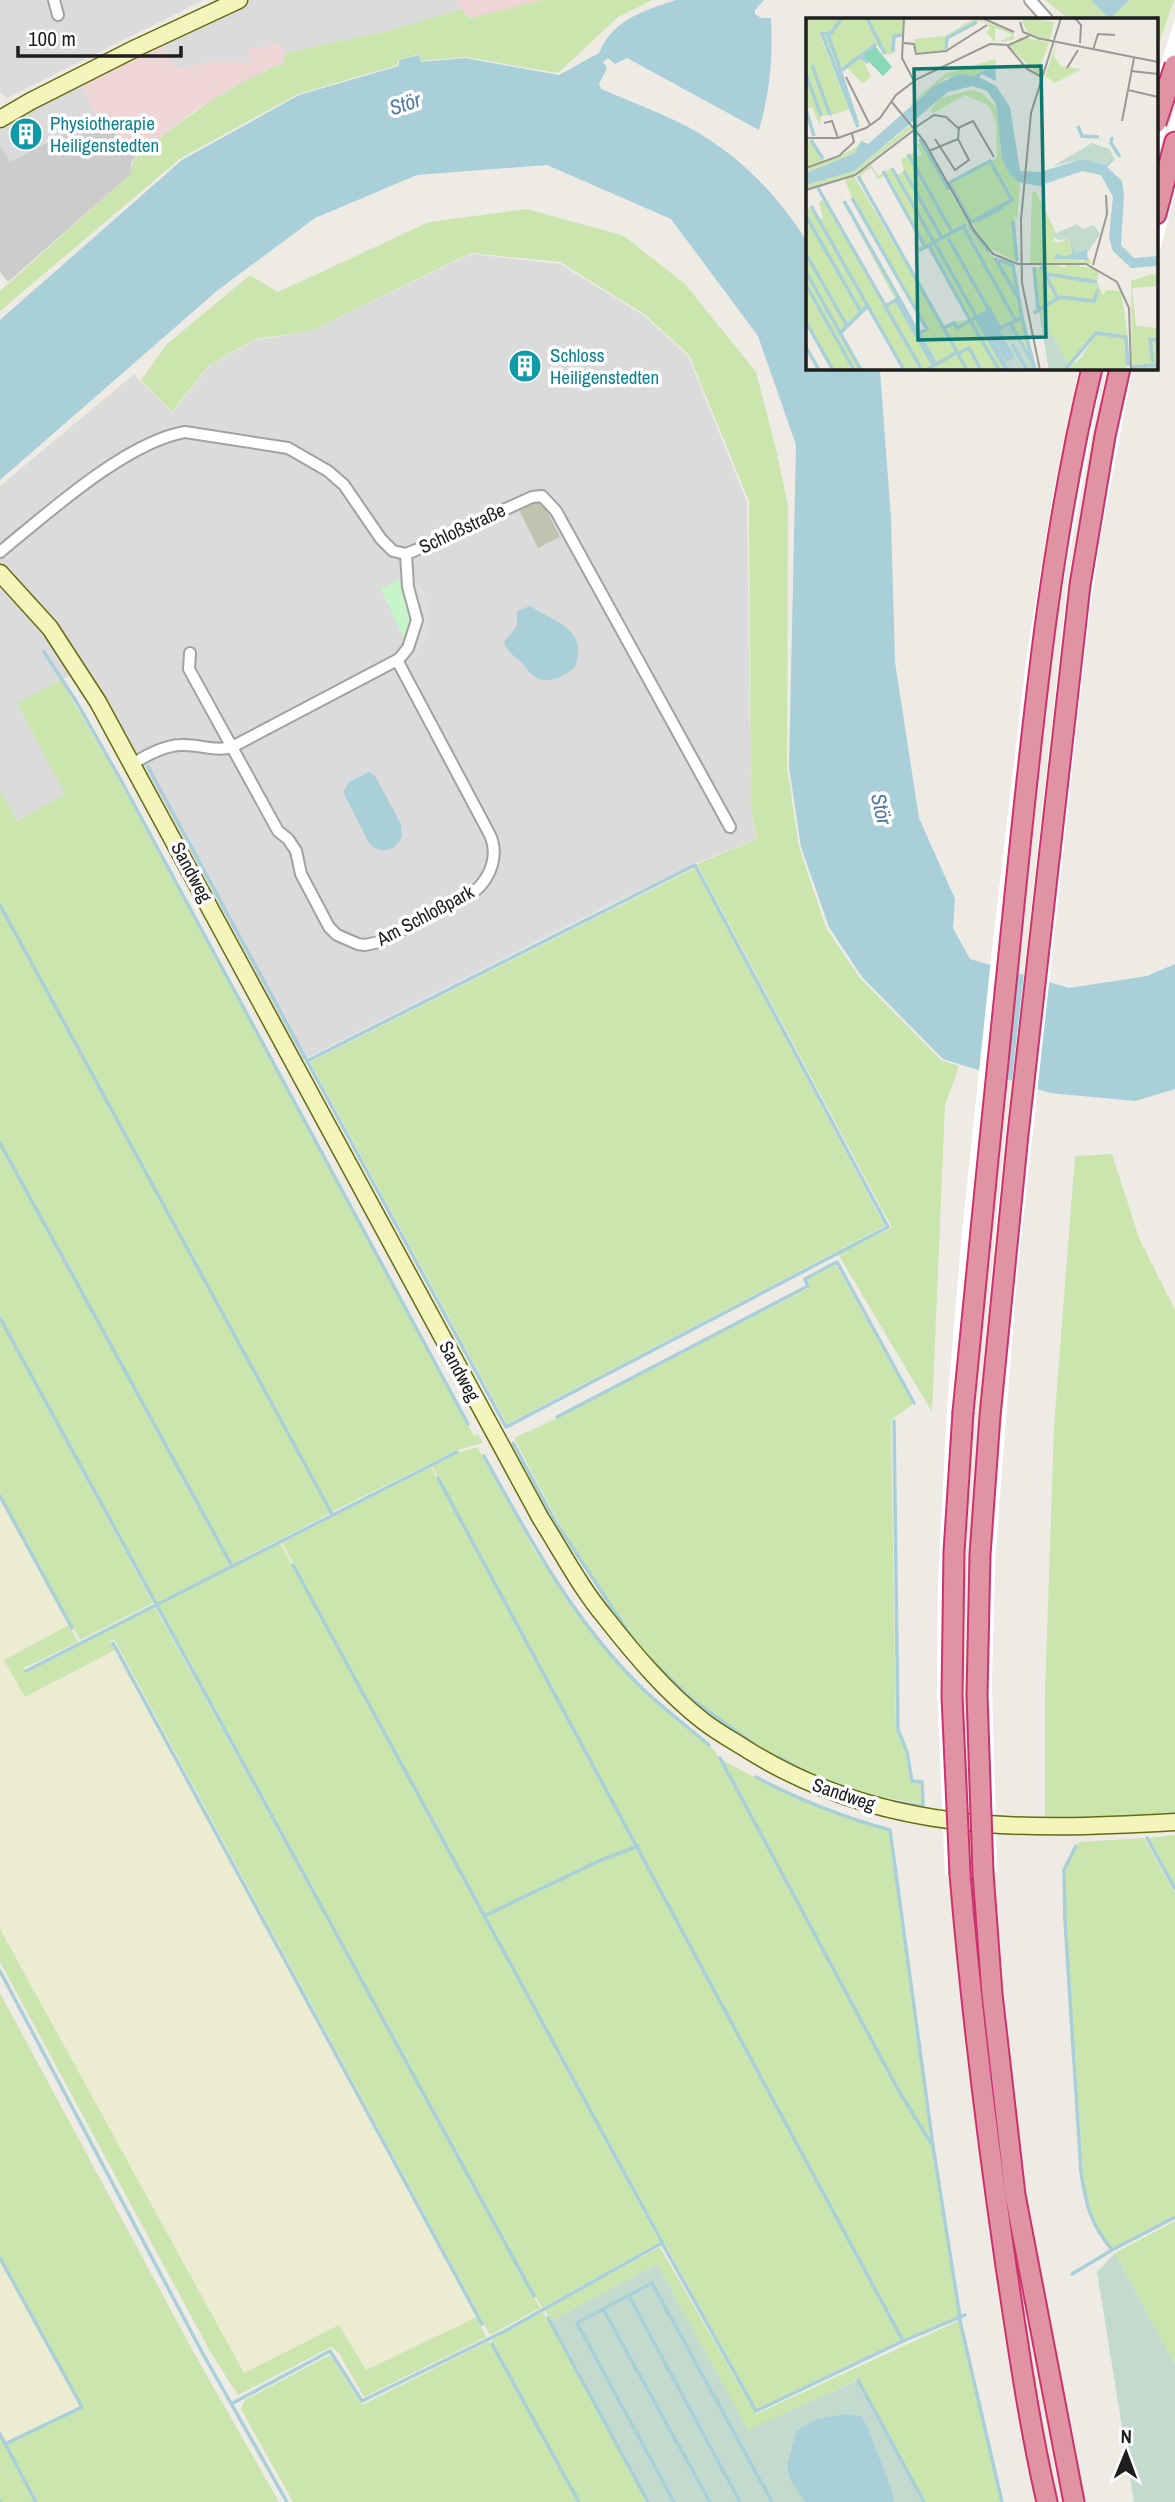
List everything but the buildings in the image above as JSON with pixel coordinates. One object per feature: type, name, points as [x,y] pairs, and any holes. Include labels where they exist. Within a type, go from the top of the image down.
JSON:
[{"type":"highway","points":[[1158,116],[1175,65]]},
{"type":"highway","points":[[1158,206],[1175,142]]},
{"type":"highway","points":[[1047,2502],[1020,2357],[986,2128],[970,1994],[960,1874],[952,1696],[954,1552],[963,1412],[989,1136],[1048,596],[1077,429],[1092,369]]},
{"type":"highway","points":[[1074,2502],[1014,2195],[992,1994],[984,1873],[978,1695],[979,1555],[1018,1135],[1078,599],[1105,436],[1121,369]]},
{"type":"street","points":[[54,0],[58,15]]},
{"type":"street","points":[[1,116],[239,0]]},
{"type":"street","points":[[1030,0],[1046,18]]},
{"type":"street","points":[[1158,90],[1175,95]]},
{"type":"street","name":"Schloßstraße","points":[[0,552],[105,470],[148,443],[185,432],[288,447],[333,476],[348,491],[386,546],[406,554],[538,495],[548,500],[563,523],[730,827]]},
{"type":"street","points":[[134,763],[182,745],[217,749],[232,747],[397,660],[408,648],[417,620],[408,587],[406,554]]},
{"type":"street","name":"Sandweg","points":[[0,573],[50,628],[93,692],[134,763],[541,1519],[603,1615],[659,1681],[704,1722],[761,1758],[797,1777],[858,1801],[936,1819],[1017,1827],[1175,1822]]},
{"type":"street","name":"Am Schloßpark","points":[[190,653],[189,669],[278,831],[296,851],[301,874],[329,927],[337,935],[358,944],[372,944],[391,936],[475,891],[490,872],[494,852],[490,835],[397,660]]},
{"type":"shaded area","points":[[0,0],[204,0],[7,98],[0,92]]},
{"type":"shaded area","points":[[245,0],[457,0],[461,9],[388,31],[285,53],[277,44],[247,50],[253,62],[212,62],[175,69],[160,41]]},
{"type":"shaded area","points":[[457,0],[542,0],[470,18]]},
{"type":"shaded area","points":[[160,41],[175,69],[212,62],[252,62],[247,49],[277,44],[285,53],[285,63],[264,71],[194,111],[138,155],[97,117],[80,83]]},
{"type":"shaded area","points":[[80,83],[97,117],[10,162],[0,145],[0,130]]},
{"type":"shaded area","points":[[97,117],[137,155],[131,163],[132,173],[8,282],[0,272],[0,145],[10,162]]},
{"type":"shaded area","points":[[471,254],[560,264],[643,315],[688,356],[747,502],[751,812],[756,839],[697,863],[609,905],[299,1062],[84,668],[17,704],[66,794],[16,821],[0,790],[0,571],[3,568],[0,564],[0,486],[134,374],[172,413],[209,366],[255,340],[311,331]]},
{"type":"shaded area","points":[[540,497],[560,537],[538,548],[518,508]]},
{"type":"shaded area","points":[[422,585],[430,624],[425,643],[416,655],[411,649],[420,631],[421,614],[413,588]]},
{"type":"shaded area","points":[[0,1499],[69,1625],[5,1660],[25,1697],[115,1650],[477,2317],[366,2370],[338,2325],[244,2374],[0,1929]]},
{"type":"shaded area","points":[[1115,2253],[1175,2365],[1175,2502],[1134,2502],[1097,2272]]},
{"type":"shaded area","points":[[0,2260],[80,2406],[6,2442],[0,2431]]},
{"type":"shaded area","points":[[657,2264],[748,2430],[858,2380],[923,2502],[894,2502],[893,2494],[804,2500],[805,2502],[649,2502],[551,2321]]},
{"type":"green space","points":[[542,0],[653,0],[618,17],[558,73],[465,57],[421,61],[419,54],[398,60],[398,65],[298,94],[181,158],[0,311],[0,291],[132,173],[132,163],[138,155],[208,103],[284,63],[285,53],[388,31],[461,9],[470,18]]},
{"type":"green space","points":[[1045,0],[1091,0],[1106,16],[1112,16],[1129,0],[1174,0],[1158,46],[1158,18],[1067,18]]},
{"type":"green space","points":[[527,209],[624,236],[685,284],[756,372],[788,507],[787,767],[799,847],[826,928],[860,978],[941,1060],[959,1066],[945,1106],[932,1412],[838,1254],[892,1228],[697,864],[757,839],[751,812],[749,501],[689,355],[644,314],[560,262],[471,253],[311,331],[255,339],[208,366],[172,412],[141,380],[167,344],[250,275],[278,292],[429,222]]},
{"type":"green space","points":[[400,579],[413,619],[405,641],[381,589]]},
{"type":"green space","points":[[61,680],[121,784],[474,1436],[478,1434],[483,1443],[457,1450],[332,1512],[0,903],[0,790],[17,821],[65,794],[17,703]]},
{"type":"green space","points":[[695,868],[885,1226],[507,1424],[310,1062]]},
{"type":"green space","points":[[0,907],[331,1513],[232,1564],[0,1141]]},
{"type":"green space","points":[[0,1145],[231,1565],[156,1603],[0,1315]]},
{"type":"green space","points":[[1112,1154],[1139,1238],[1175,1310],[1175,1813],[1045,1821],[1045,1692],[1054,1426],[1075,1156]]},
{"type":"green space","points":[[836,1265],[913,1404],[891,1420],[896,1729],[905,1751],[910,1781],[920,1783],[921,1803],[885,1798],[850,1788],[783,1759],[721,1720],[666,1673],[621,1623],[587,1571],[514,1438],[809,1288],[808,1279]]},
{"type":"green space","points":[[0,1320],[153,1603],[80,1640],[0,1494]]},
{"type":"green space","points":[[477,1447],[536,1553],[591,1632],[642,1690],[715,1751],[899,2093],[932,2146],[959,2316],[903,2339],[432,1466]]},
{"type":"green space","points":[[431,1467],[636,1846],[599,1860],[484,1915],[282,1543]]},
{"type":"green space","points":[[280,1543],[660,2242],[542,2308],[157,1606]]},
{"type":"green space","points":[[155,1607],[540,2308],[490,2335],[114,1639],[110,1641],[115,1650],[25,1697],[4,1660],[69,1625],[78,1642],[24,1668],[26,1673]]},
{"type":"green space","points":[[722,1760],[803,1800],[889,1830],[931,2142],[900,2093]]},
{"type":"green space","points":[[1175,1835],[1175,1886],[1149,1838]]},
{"type":"green space","points":[[1144,1838],[1175,1893],[1175,2215],[1112,2248],[1099,2230],[1091,2212],[1083,2172],[1066,1921],[1066,1871],[1079,1842]]},
{"type":"green space","points":[[637,1848],[901,2340],[756,2409],[485,1917],[599,1862]]},
{"type":"green space","points":[[0,1929],[244,2373],[339,2325],[366,2370],[477,2317],[486,2337],[364,2397],[339,2353],[331,2347],[238,2395],[211,2353],[0,1962]]},
{"type":"green space","points":[[0,1993],[194,2353],[279,2502],[38,2502],[7,2444],[83,2407],[0,2255]]},
{"type":"green space","points":[[1175,2221],[1175,2365],[1115,2253]]},
{"type":"green space","points":[[660,2247],[756,2414],[958,2321],[1001,2502],[925,2502],[859,2379],[748,2431],[657,2264],[551,2321],[545,2310]]},
{"type":"green space","points":[[543,2312],[647,2502],[580,2502],[491,2340]]},
{"type":"green space","points":[[489,2341],[578,2502],[293,2502],[241,2409],[245,2400],[330,2355],[362,2405]]},
{"type":"green space","points":[[0,2435],[36,2502],[2,2502],[0,2499]]},
{"type":"water","name":"Stör","points":[[676,0],[764,0],[755,10],[755,14],[761,18],[771,18],[770,75],[759,130],[627,58],[615,64],[608,58],[603,62],[607,68],[599,84],[601,89],[657,112],[708,138],[741,163],[784,208],[806,240],[806,369],[880,371],[891,518],[895,662],[919,818],[955,899],[953,928],[970,959],[1069,988],[1147,976],[1175,964],[1175,1089],[1135,1101],[1050,1093],[943,1059],[862,977],[829,927],[801,847],[789,767],[796,445],[758,336],[671,219],[547,165],[417,175],[315,218],[218,290],[0,480],[0,320],[182,160],[299,95],[399,66],[399,60],[419,55],[421,62],[465,58],[559,75],[599,53],[605,41],[621,24],[652,8]]},
{"type":"water","points":[[1091,0],[1129,0],[1113,16],[1106,16]]},
{"type":"water","points":[[530,606],[559,622],[574,635],[578,654],[575,667],[556,679],[544,680],[532,675],[509,652],[504,642],[517,626],[517,611]]},
{"type":"water","points":[[369,772],[375,776],[401,824],[402,837],[395,846],[383,851],[369,843],[343,792],[349,782]]},
{"type":"water","points":[[847,2414],[861,2416],[867,2426],[894,2502],[805,2502],[791,2481],[787,2466],[796,2431],[817,2419]]},
{"type":"pier","points":[[1175,19],[1175,97],[1158,154],[1158,73]]},
{"type":"pier","points":[[1175,106],[1175,193],[1158,259],[1158,163]]},
{"type":"pier","points":[[1079,369],[1104,369],[1057,620],[1030,839],[979,1338],[965,1533],[963,1714],[969,1874],[945,1875],[937,1686],[938,1583],[947,1408],[962,1232],[993,940],[1027,653],[1055,483]]},
{"type":"pier","points":[[1107,369],[1133,369],[1100,540],[1087,635],[1017,1277],[995,1561],[992,1683],[997,1872],[973,1873],[967,1716],[969,1578],[979,1412],[998,1206],[1067,588]]},
{"type":"waterway","points":[[44,652],[76,701],[123,784],[468,1424]]},
{"type":"waterway","points":[[148,767],[307,1061]]},
{"type":"waterway","points":[[695,865],[888,1227],[506,1427],[307,1061],[695,865]]},
{"type":"waterway","points":[[0,905],[332,1514]]},
{"type":"waterway","points":[[0,1143],[232,1566]]},
{"type":"waterway","points":[[557,1417],[808,1286],[805,1279],[837,1262],[914,1403]]},
{"type":"waterway","points":[[0,1318],[534,2296]]},
{"type":"waterway","points":[[894,1421],[898,1730],[907,1752],[912,1781],[922,1782],[923,1806],[895,1802]]},
{"type":"waterway","points":[[513,1443],[555,1521],[634,1641]]},
{"type":"waterway","points":[[26,1671],[457,1452]]},
{"type":"waterway","points":[[484,1456],[536,1549],[596,1637],[644,1690],[709,1745]]},
{"type":"waterway","points":[[438,1478],[903,2341]]},
{"type":"waterway","points":[[0,1496],[72,1628]]},
{"type":"waterway","points":[[293,1565],[662,2242]]},
{"type":"waterway","points":[[113,1643],[482,2324]]},
{"type":"waterway","points":[[648,1657],[689,1697],[755,1745]]},
{"type":"waterway","points":[[778,1757],[805,1772]]},
{"type":"waterway","points":[[720,1758],[900,2093],[931,2143]]},
{"type":"waterway","points":[[756,1777],[822,1807],[890,1830],[933,2146],[960,2317]]},
{"type":"waterway","points":[[835,1784],[854,1791]]},
{"type":"waterway","points":[[1147,1838],[1175,1889]]},
{"type":"waterway","points":[[484,1916],[599,1861],[638,1846]]},
{"type":"waterway","points":[[1076,1846],[1064,1870],[1081,2172],[1090,2213],[1112,2250]]},
{"type":"waterway","points":[[0,1971],[203,2354],[287,2502]]},
{"type":"waterway","points":[[1072,2274],[1175,2217]]},
{"type":"waterway","points":[[233,2403],[330,2351],[362,2401],[505,2331],[662,2243],[756,2411],[903,2341],[965,2315]]},
{"type":"waterway","points":[[0,2258],[82,2407],[5,2444]]},
{"type":"waterway","points":[[674,2502],[577,2323],[652,2283],[772,2502]]},
{"type":"waterway","points":[[629,2296],[740,2502]]},
{"type":"waterway","points":[[603,2309],[710,2502]]},
{"type":"waterway","points":[[959,2317],[1002,2502]]},
{"type":"waterway","points":[[548,2318],[648,2502]]},
{"type":"waterway","points":[[492,2344],[579,2502]]},
{"type":"waterway","points":[[858,2380],[924,2502]]},
{"type":"waterway","points":[[0,2434],[36,2502]]},
{"type":"place","name":"Physiotherapie Heiligenstedten","points":[[26,134]]},
{"type":"place","name":"Schloss Heiligenstedten","points":[[525,366]]}]
